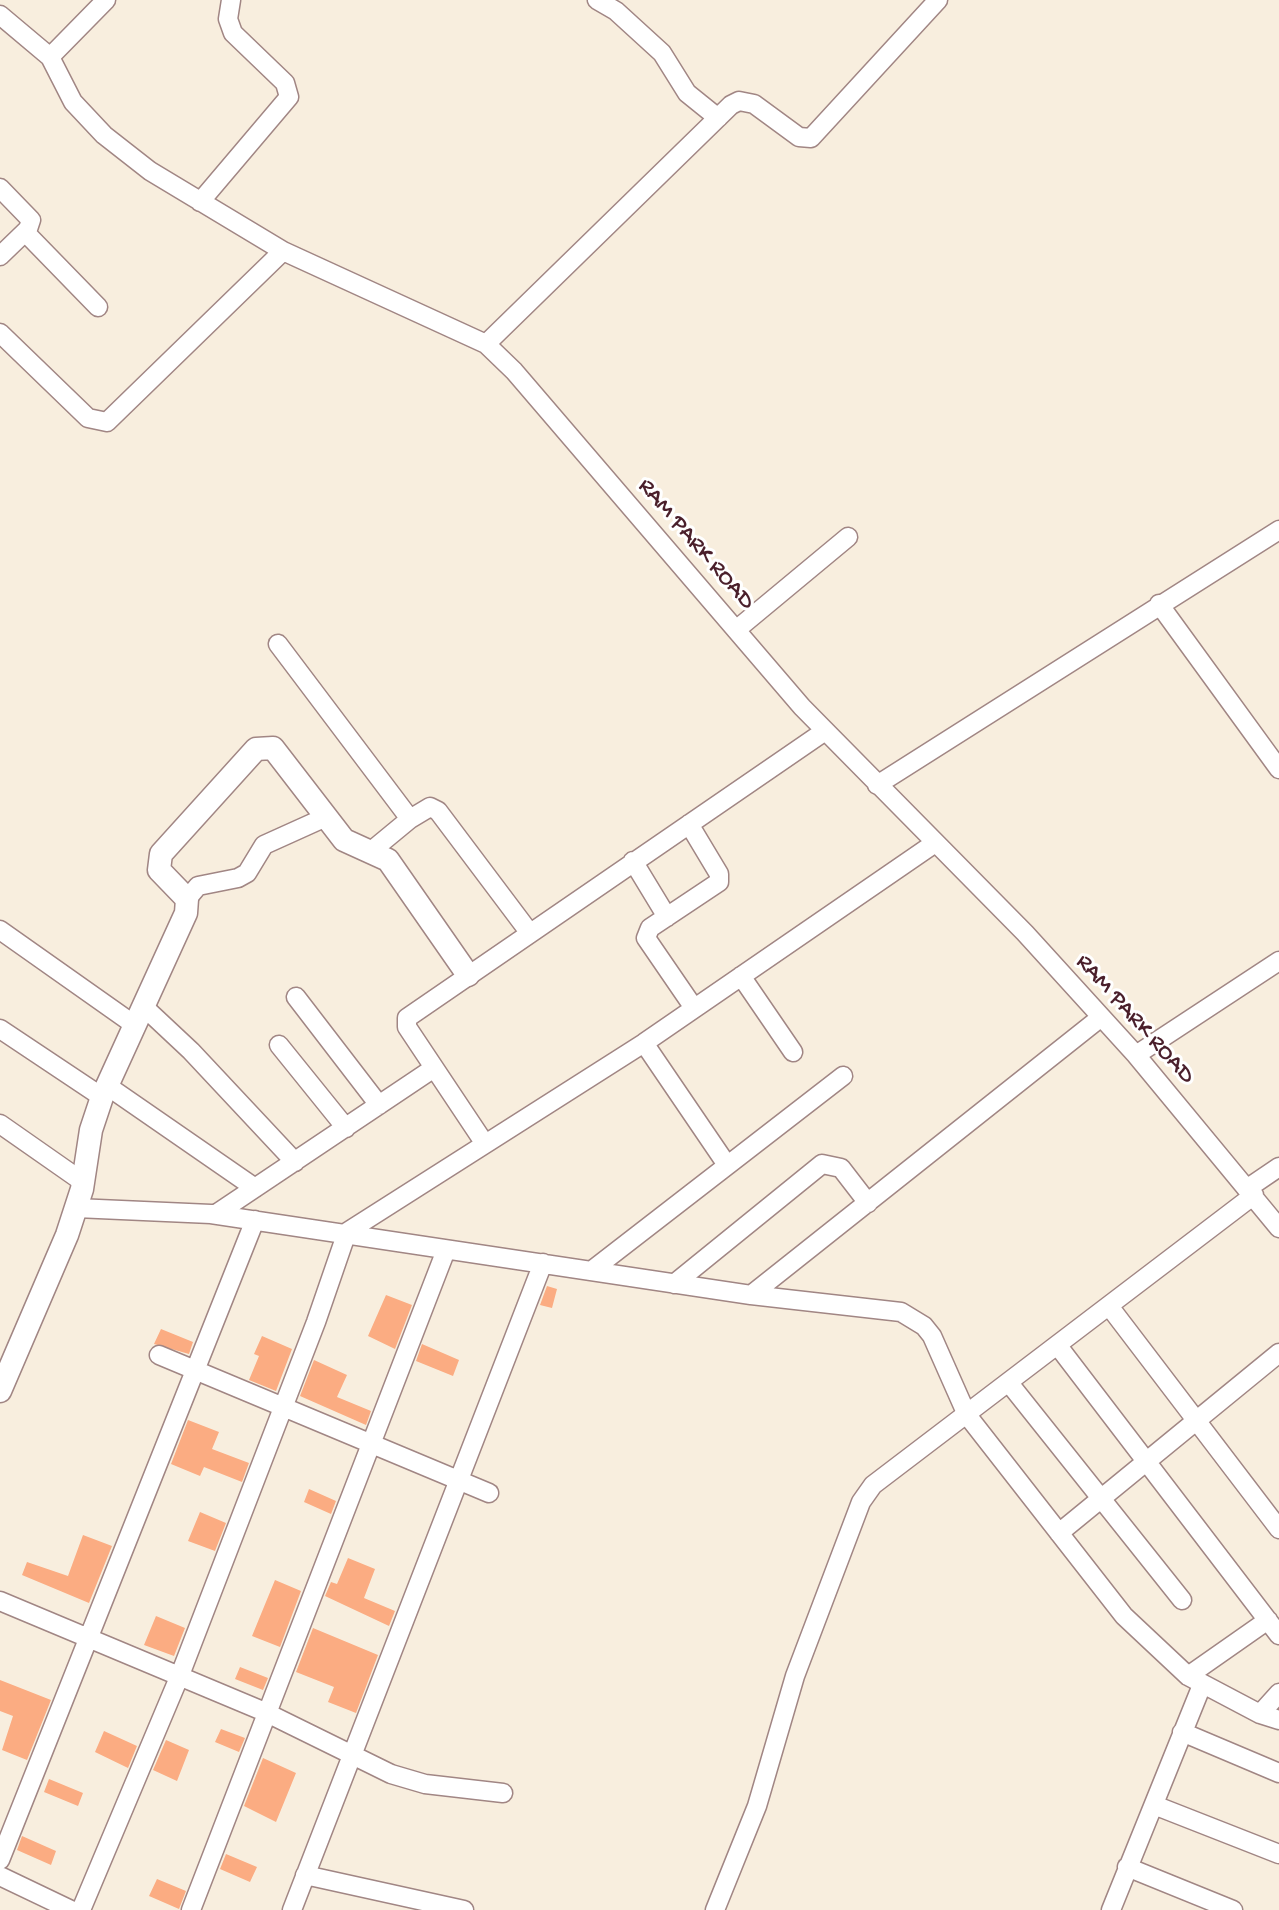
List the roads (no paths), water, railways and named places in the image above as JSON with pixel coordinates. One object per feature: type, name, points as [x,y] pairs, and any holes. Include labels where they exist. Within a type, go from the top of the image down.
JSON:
[{"type":"street","points":[[0,15],[50,57],[106,0]]},
{"type":"street","points":[[200,202],[289,97],[285,83],[233,33],[228,19],[231,0]]},
{"type":"street","points":[[597,0],[616,11],[662,53],[687,93],[718,118]]},
{"type":"street","points":[[486,344],[731,105],[747,101],[799,137],[811,138],[938,0]]},
{"type":"street","name":"RAM PARK ROAD","points":[[50,57],[73,102],[104,135],[150,171],[283,251],[486,344],[514,371],[825,731],[1025,933],[1136,1055],[1279,1228]]},
{"type":"street","points":[[0,188],[28,215],[30,225],[0,256]]},
{"type":"street","points":[[25,232],[98,307]]},
{"type":"street","points":[[0,333],[88,418],[107,422],[283,251]]},
{"type":"street","points":[[877,785],[1279,530]]},
{"type":"street","points":[[736,630],[848,537]]},
{"type":"street","points":[[1159,604],[1279,769]]},
{"type":"street","points":[[278,644],[410,819]]},
{"type":"street","points":[[485,1144],[407,1027],[407,1018],[825,731]]},
{"type":"street","points":[[187,899],[159,870],[161,854],[256,749],[273,748],[344,840],[394,867],[468,975]]},
{"type":"street","points":[[370,852],[410,819],[430,807],[438,811],[529,932]]},
{"type":"street","points":[[0,1391],[76,1208],[91,1130],[104,1091],[186,913],[187,899],[198,886],[238,878],[247,873],[264,845],[326,817]]},
{"type":"street","points":[[689,824],[720,878],[717,886],[650,928],[646,938],[694,1008]]},
{"type":"street","points":[[81,1910],[180,1675],[284,1407],[347,1232],[644,1043],[935,843]]},
{"type":"street","points":[[633,861],[667,917]]},
{"type":"street","points":[[0,930],[191,1051],[295,1162]]},
{"type":"street","points":[[1136,1055],[1279,961]]},
{"type":"street","points":[[741,976],[793,1052]]},
{"type":"street","points":[[296,997],[379,1105]]},
{"type":"street","points":[[751,1295],[1100,1018]]},
{"type":"street","points":[[0,1029],[104,1091],[255,1188]]},
{"type":"street","points":[[644,1043],[727,1165]]},
{"type":"street","points":[[279,1045],[346,1128]]},
{"type":"street","points":[[216,1214],[434,1068]]},
{"type":"street","points":[[591,1271],[843,1076]]},
{"type":"street","points":[[0,1124],[83,1182]]},
{"type":"street","points":[[674,1284],[822,1164],[841,1168],[868,1203]]},
{"type":"street","points":[[715,1910],[757,1806],[795,1676],[861,1502],[873,1485],[1058,1346],[1279,1167]]},
{"type":"street","points":[[76,1208],[216,1214],[751,1295],[883,1308],[913,1318],[932,1336],[967,1415],[1124,1616],[1195,1680],[1260,1714],[1279,1720]]},
{"type":"street","points":[[0,1860],[255,1220]]},
{"type":"street","points":[[191,1910],[446,1250]]},
{"type":"street","points":[[292,1910],[543,1263]]},
{"type":"street","points":[[1109,1306],[1279,1529]]},
{"type":"street","points":[[1058,1346],[1274,1628],[1195,1680],[1182,1732],[1111,1910]]},
{"type":"street","points":[[1059,1533],[1279,1353]]},
{"type":"street","points":[[159,1355],[489,1493]]},
{"type":"street","points":[[1009,1383],[1182,1600]]},
{"type":"street","points":[[0,1601],[265,1712],[391,1774],[425,1784],[503,1793]]},
{"type":"street","points":[[1260,1714],[1279,1693]]},
{"type":"street","points":[[1182,1732],[1279,1773]]},
{"type":"street","points":[[1154,1805],[1279,1854]]},
{"type":"street","points":[[1127,1867],[1207,1905],[1233,1910]]},
{"type":"street","points":[[305,1875],[464,1910]]},
{"type":"street","points":[[0,1876],[71,1910]]}]
